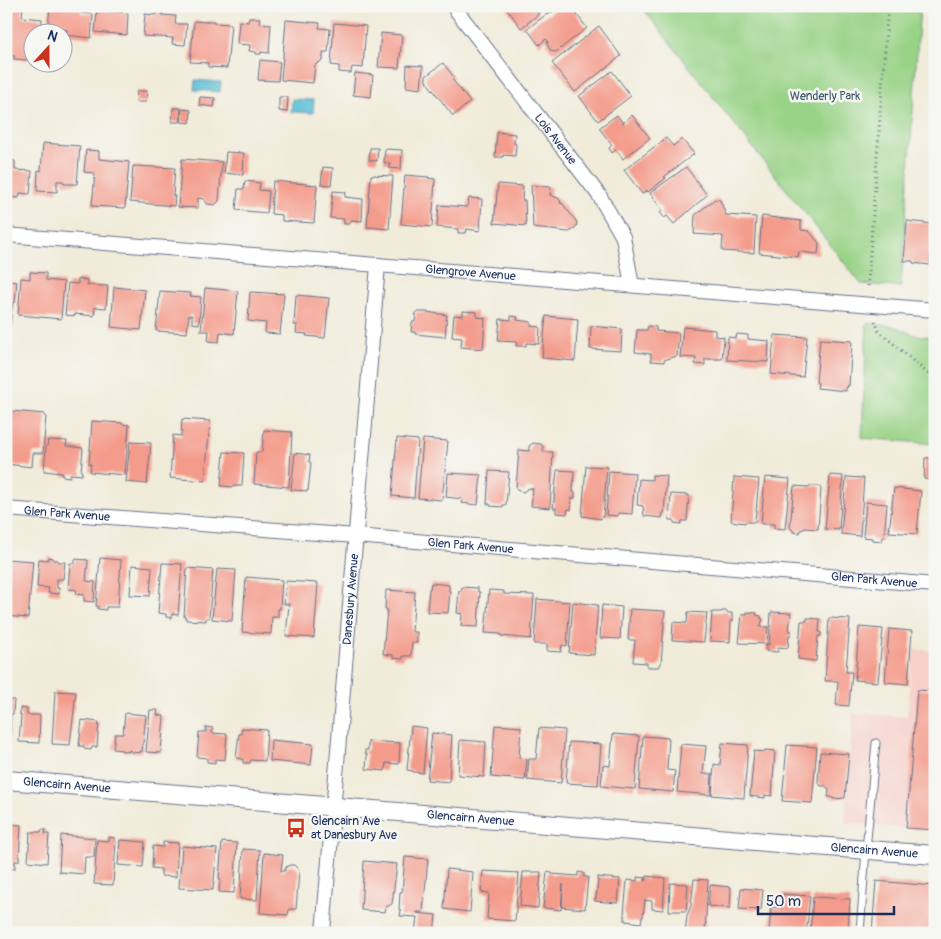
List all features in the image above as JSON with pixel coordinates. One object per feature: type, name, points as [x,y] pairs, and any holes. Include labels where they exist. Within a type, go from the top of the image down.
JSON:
[{"type":"street","name":"Lois Avenue","points":[[453,6],[599,195],[623,237],[632,285]]},
{"type":"street","name":"Glengrove Avenue","points":[[6,235],[935,310]]},
{"type":"street","name":"Danesbury Avenue","points":[[324,933],[378,266]]},
{"type":"street","name":"Glen Park Avenue","points":[[6,509],[356,536],[935,585]]},
{"type":"street","name":"Glencairn Avenue","points":[[6,780],[935,855]]},
{"type":"lane","points":[[860,933],[876,742]]},
{"type":"path","points":[[868,286],[888,6]]},
{"type":"path","points":[[874,320],[879,330],[935,380]]},
{"type":"shaded area","points":[[913,649],[935,651],[935,830],[845,823],[853,713],[907,717]]},
{"type":"green space","name":"Wenderly Park","points":[[641,6],[920,6],[901,287],[861,284]]},
{"type":"green space","points":[[867,323],[893,326],[915,335],[935,337],[935,444],[862,438]]},
{"type":"water","points":[[195,80],[221,82],[220,92],[194,90]]},
{"type":"water","points":[[292,99],[314,100],[313,113],[291,112]]},
{"type":"building","points":[[6,6],[23,8],[22,17],[42,19],[42,22],[22,22],[22,60],[14,59],[14,55],[6,55]]},
{"type":"building","points":[[50,6],[68,6],[68,8],[81,9],[81,13],[93,14],[91,38],[72,36],[72,22],[49,22]]},
{"type":"building","points":[[505,6],[542,6],[536,11],[539,14],[521,28]]},
{"type":"building","points":[[559,6],[570,6],[587,28],[556,52],[551,51],[546,39],[539,45],[527,29]]},
{"type":"building","points":[[97,10],[128,13],[127,35],[95,32]]},
{"type":"building","points":[[157,11],[163,12],[162,15],[176,16],[175,24],[187,24],[185,45],[172,44],[173,38],[143,36],[145,14],[156,15]]},
{"type":"building","points":[[249,18],[260,18],[259,23],[271,24],[269,53],[261,52],[261,54],[256,54],[256,52],[249,51],[250,45],[237,44],[239,21],[248,22]]},
{"type":"building","points":[[286,20],[320,23],[319,28],[330,29],[328,52],[323,52],[323,60],[315,65],[313,83],[281,80]]},
{"type":"building","points":[[194,21],[214,21],[214,23],[231,24],[227,68],[208,67],[208,63],[190,62]]},
{"type":"building","points":[[334,23],[366,26],[363,68],[352,67],[351,73],[339,72],[339,66],[331,65]]},
{"type":"building","points":[[599,26],[621,56],[575,92],[552,63]]},
{"type":"building","points":[[381,33],[402,35],[399,68],[378,67]]},
{"type":"building","points":[[260,60],[280,62],[278,81],[258,80]]},
{"type":"building","points":[[443,63],[454,77],[452,79],[470,102],[453,116],[426,81],[426,76]]},
{"type":"building","points":[[407,65],[423,66],[421,89],[406,87]]},
{"type":"building","points":[[612,71],[631,96],[598,121],[579,96]]},
{"type":"building","points":[[355,73],[373,75],[371,97],[353,95]]},
{"type":"building","points":[[137,91],[147,91],[146,102],[136,102]]},
{"type":"building","points":[[200,97],[215,98],[214,107],[199,105]]},
{"type":"building","points":[[279,97],[288,97],[287,112],[279,111]]},
{"type":"building","points":[[173,108],[181,108],[180,122],[172,122]]},
{"type":"building","points":[[182,109],[191,110],[190,123],[181,122]]},
{"type":"building","points":[[617,115],[623,123],[632,115],[650,138],[623,159],[616,150],[612,153],[609,148],[612,145],[599,128]]},
{"type":"building","points":[[497,132],[515,134],[515,156],[503,155],[503,157],[495,157]]},
{"type":"building","points":[[666,138],[673,146],[682,139],[694,154],[648,192],[647,190],[642,194],[624,170]]},
{"type":"building","points":[[43,143],[80,146],[77,184],[64,184],[63,181],[57,181],[57,192],[37,191],[38,170],[41,171]]},
{"type":"building","points":[[370,148],[378,148],[377,161],[369,160]]},
{"type":"building","points":[[385,149],[402,150],[401,169],[389,168],[390,163],[384,163]]},
{"type":"building","points":[[86,150],[99,151],[99,159],[129,162],[125,208],[92,206],[95,173],[84,172]]},
{"type":"building","points":[[226,152],[244,153],[243,175],[224,173]]},
{"type":"building","points":[[182,159],[222,162],[219,201],[215,205],[207,204],[204,199],[198,198],[198,208],[178,207]]},
{"type":"building","points":[[7,160],[15,161],[15,170],[32,171],[30,194],[20,193],[19,198],[6,197]]},
{"type":"building","points":[[133,166],[175,168],[174,206],[130,202]]},
{"type":"building","points":[[323,167],[333,168],[331,185],[321,184]]},
{"type":"building","points":[[686,167],[707,195],[674,224],[667,216],[664,218],[660,212],[662,210],[650,193]]},
{"type":"building","points":[[371,175],[393,176],[389,229],[367,227]]},
{"type":"building","points":[[405,175],[435,179],[432,227],[401,224]]},
{"type":"building","points":[[245,181],[260,183],[259,190],[269,191],[267,213],[236,210],[238,189],[244,189]]},
{"type":"building","points":[[273,181],[317,185],[314,223],[282,221],[282,215],[271,214]]},
{"type":"building","points":[[498,184],[523,186],[522,200],[525,200],[526,226],[494,223]]},
{"type":"building","points":[[531,185],[551,187],[550,195],[560,200],[561,204],[576,221],[577,225],[573,230],[569,232],[533,228]]},
{"type":"building","points":[[333,191],[346,192],[345,197],[363,199],[362,221],[351,220],[350,224],[344,224],[344,219],[330,218]]},
{"type":"building","points":[[469,198],[482,199],[480,231],[467,229],[466,233],[458,233],[458,229],[437,227],[439,205],[467,207]]},
{"type":"building","points":[[715,199],[720,200],[726,215],[756,217],[754,253],[722,251],[723,236],[694,234],[695,215]]},
{"type":"building","points":[[762,216],[801,221],[801,230],[809,231],[819,243],[818,254],[799,252],[798,257],[759,253]]},
{"type":"building","points":[[907,221],[933,224],[930,265],[904,261]]},
{"type":"building","points":[[30,272],[46,273],[46,280],[64,282],[61,319],[18,315],[21,278],[30,279]]},
{"type":"building","points":[[78,279],[87,280],[87,285],[108,286],[106,308],[95,307],[94,316],[65,315],[68,283],[78,284]]},
{"type":"building","points":[[6,281],[17,282],[10,327],[6,327]]},
{"type":"building","points":[[114,287],[145,290],[141,330],[111,327]]},
{"type":"building","points":[[205,288],[238,291],[234,334],[220,332],[219,342],[208,341],[209,331],[201,331]]},
{"type":"building","points":[[160,291],[191,293],[190,296],[201,297],[199,324],[192,323],[192,315],[189,315],[187,333],[156,331]]},
{"type":"building","points":[[250,292],[284,294],[280,334],[265,333],[266,323],[248,321]]},
{"type":"building","points":[[296,295],[329,298],[325,338],[296,333],[297,325],[294,325]]},
{"type":"building","points":[[463,311],[477,312],[477,317],[485,318],[483,349],[461,347],[462,338],[452,337],[454,315],[463,316]]},
{"type":"building","points":[[416,312],[447,315],[445,337],[411,332]]},
{"type":"building","points":[[511,316],[518,317],[517,320],[531,322],[531,326],[540,327],[539,344],[526,343],[526,346],[516,346],[517,342],[498,341],[500,319],[511,320]]},
{"type":"building","points":[[546,316],[578,319],[575,361],[542,358]]},
{"type":"building","points":[[591,326],[622,329],[621,351],[590,349]]},
{"type":"building","points":[[648,326],[656,327],[656,331],[679,333],[677,356],[664,360],[664,362],[651,361],[651,354],[635,352],[637,330],[647,330]]},
{"type":"building","points":[[683,327],[715,330],[715,336],[724,337],[722,359],[705,359],[705,365],[695,364],[696,358],[680,357]]},
{"type":"building","points":[[737,334],[748,335],[748,339],[769,341],[768,362],[727,360],[728,337],[736,338]]},
{"type":"building","points":[[774,335],[807,337],[803,377],[771,374]]},
{"type":"building","points":[[820,339],[852,341],[849,386],[846,387],[846,391],[817,388]]},
{"type":"building","points":[[11,411],[45,414],[44,416],[46,416],[43,453],[33,453],[32,467],[6,464]]},
{"type":"building","points":[[182,419],[210,421],[205,481],[170,478],[173,435],[181,436]]},
{"type":"building","points":[[92,421],[129,425],[125,475],[90,472]]},
{"type":"building","points":[[264,430],[292,432],[289,487],[254,484],[256,452],[262,452]]},
{"type":"building","points":[[397,438],[418,440],[414,498],[392,496]]},
{"type":"building","points":[[423,439],[448,441],[442,500],[418,498]]},
{"type":"building","points":[[48,440],[67,441],[66,446],[83,448],[82,475],[70,474],[70,477],[62,476],[62,473],[44,471]]},
{"type":"building","points":[[130,442],[151,443],[147,484],[126,482]]},
{"type":"building","points":[[533,443],[541,444],[543,452],[553,452],[550,508],[531,506],[533,489],[529,488],[523,492],[516,488],[519,450],[529,451],[529,446]]},
{"type":"building","points":[[224,452],[244,453],[242,486],[221,486]]},
{"type":"building","points":[[295,453],[310,455],[308,491],[291,490]]},
{"type":"building","points":[[925,458],[935,458],[935,480],[924,479]]},
{"type":"building","points":[[586,466],[607,467],[603,517],[601,519],[582,516]]},
{"type":"building","points":[[557,470],[574,471],[573,492],[575,492],[575,498],[572,498],[571,510],[568,509],[567,514],[556,513],[556,508],[553,508]]},
{"type":"building","points":[[489,471],[509,472],[506,505],[503,505],[503,507],[487,504]]},
{"type":"building","points":[[609,471],[635,473],[632,514],[618,513],[618,516],[606,515]]},
{"type":"building","points":[[448,473],[481,475],[478,505],[461,503],[462,499],[446,497]]},
{"type":"building","points":[[652,475],[667,476],[662,518],[644,516],[643,506],[637,505],[639,479],[652,480]]},
{"type":"building","points":[[830,475],[843,476],[839,530],[825,529]]},
{"type":"building","points":[[734,477],[759,479],[755,522],[731,521]]},
{"type":"building","points":[[765,477],[790,479],[785,529],[774,528],[774,524],[761,524]]},
{"type":"building","points":[[846,477],[864,478],[860,536],[841,534]]},
{"type":"building","points":[[794,486],[819,486],[821,489],[818,529],[804,528],[800,530],[800,533],[793,532],[790,528]]},
{"type":"building","points":[[894,488],[921,491],[917,534],[889,532]]},
{"type":"building","points":[[671,494],[689,495],[687,521],[682,521],[681,524],[674,523],[674,520],[669,520]]},
{"type":"building","points":[[866,502],[887,504],[884,538],[882,538],[882,541],[863,537]]},
{"type":"building","points":[[48,557],[58,560],[58,562],[65,562],[63,579],[57,579],[59,594],[48,593],[49,588],[37,587],[39,559],[48,560]]},
{"type":"building","points":[[100,558],[121,560],[118,607],[106,607],[106,610],[98,609],[98,606],[96,606]]},
{"type":"building","points":[[6,559],[33,561],[28,618],[6,616]]},
{"type":"building","points":[[75,559],[88,560],[86,581],[95,582],[94,602],[84,601],[84,595],[76,594],[77,590],[68,589],[70,563],[75,563]]},
{"type":"building","points":[[162,563],[182,564],[178,615],[172,614],[172,618],[166,617],[166,614],[158,613]]},
{"type":"building","points":[[132,565],[152,567],[150,596],[130,595]]},
{"type":"building","points":[[187,568],[213,570],[209,618],[206,618],[206,621],[186,620],[186,617],[184,617]]},
{"type":"building","points":[[217,569],[236,570],[232,621],[212,619]]},
{"type":"building","points":[[246,577],[282,580],[280,609],[278,609],[278,617],[272,617],[271,634],[242,632]]},
{"type":"building","points":[[286,581],[318,583],[314,638],[286,636],[289,604],[284,604]]},
{"type":"building","points":[[431,583],[449,585],[448,613],[427,612]]},
{"type":"building","points":[[462,587],[478,588],[478,592],[480,592],[478,627],[461,626],[462,614],[457,613],[459,591],[461,591]]},
{"type":"building","points":[[386,590],[415,592],[412,632],[417,632],[417,643],[412,642],[411,656],[403,656],[403,659],[383,654],[387,609],[385,609]]},
{"type":"building","points":[[489,590],[504,591],[504,594],[534,595],[531,639],[485,633]]},
{"type":"building","points":[[537,599],[570,602],[567,646],[562,645],[561,652],[547,651],[547,644],[534,644]]},
{"type":"building","points":[[573,602],[598,605],[594,655],[569,653]]},
{"type":"building","points":[[602,605],[622,607],[620,639],[600,638]]},
{"type":"building","points":[[630,609],[665,611],[661,664],[659,664],[659,667],[647,667],[647,663],[633,662],[635,640],[628,640]]},
{"type":"building","points":[[688,612],[707,613],[704,642],[672,640],[673,622],[687,623]]},
{"type":"building","points":[[712,612],[732,613],[733,621],[731,621],[730,642],[710,641]]},
{"type":"building","points":[[747,612],[757,613],[756,615],[761,616],[761,619],[763,619],[760,627],[768,627],[767,644],[739,643],[742,614],[747,614]]},
{"type":"building","points":[[771,612],[791,613],[789,631],[791,631],[791,635],[789,635],[788,648],[778,647],[778,652],[766,651],[766,645],[769,645]]},
{"type":"building","points":[[807,618],[820,619],[819,632],[821,632],[821,636],[818,636],[816,661],[798,659],[801,621],[807,621]]},
{"type":"building","points":[[829,618],[850,619],[846,672],[852,672],[849,706],[836,705],[838,681],[825,681]]},
{"type":"building","points":[[859,627],[883,629],[878,682],[855,680]]},
{"type":"building","points":[[889,629],[912,631],[908,684],[885,682]]},
{"type":"building","points":[[933,684],[935,684],[935,830],[906,828],[917,690],[933,691]]},
{"type":"building","points":[[55,691],[76,692],[70,745],[52,744]]},
{"type":"building","points":[[6,700],[14,700],[9,745],[6,745]]},
{"type":"building","points":[[20,708],[27,709],[27,715],[40,715],[39,743],[19,742]]},
{"type":"building","points":[[150,710],[158,710],[157,715],[164,716],[161,753],[146,752]]},
{"type":"building","points":[[125,713],[146,715],[142,752],[140,751],[140,753],[113,749],[115,734],[123,734]]},
{"type":"building","points":[[82,720],[99,722],[97,747],[92,747],[91,750],[84,749],[84,746],[79,746]]},
{"type":"building","points":[[495,725],[521,727],[519,758],[527,759],[525,780],[491,777]]},
{"type":"building","points":[[411,726],[427,728],[423,773],[407,770]]},
{"type":"building","points":[[206,727],[213,728],[212,733],[227,734],[225,760],[215,759],[215,763],[207,762],[207,758],[197,757],[199,732],[206,732]]},
{"type":"building","points":[[242,728],[267,730],[265,761],[251,760],[250,763],[243,763],[243,759],[236,758],[239,734],[241,734]]},
{"type":"building","points":[[539,728],[565,730],[561,783],[527,780],[529,759],[536,759]]},
{"type":"building","points":[[432,733],[452,735],[449,782],[427,780]]},
{"type":"building","points":[[613,734],[639,736],[635,789],[601,786],[603,765],[610,766]]},
{"type":"building","points":[[643,736],[669,738],[667,770],[675,771],[673,792],[639,789]]},
{"type":"building","points":[[271,740],[313,744],[311,765],[270,761]]},
{"type":"building","points":[[460,740],[486,742],[484,777],[458,775]]},
{"type":"building","points":[[368,741],[400,743],[399,764],[386,763],[385,771],[366,769],[367,754],[365,754],[365,750],[368,750]]},
{"type":"building","points":[[569,742],[601,744],[598,785],[566,783]]},
{"type":"building","points":[[722,743],[748,745],[744,798],[712,795],[714,764],[720,765]]},
{"type":"building","points":[[681,744],[706,746],[703,774],[712,774],[711,795],[677,792]]},
{"type":"building","points":[[787,745],[817,747],[812,803],[782,801]]},
{"type":"building","points":[[765,750],[775,751],[772,796],[765,795],[765,798],[750,796],[754,751],[765,752]]},
{"type":"building","points":[[820,752],[849,754],[845,798],[833,799],[828,797],[829,790],[818,782]]},
{"type":"building","points":[[6,824],[21,825],[19,861],[15,861],[15,869],[6,868]]},
{"type":"building","points":[[41,830],[46,830],[45,834],[49,834],[47,863],[28,861],[30,832],[41,832]]},
{"type":"building","points":[[61,835],[95,838],[94,857],[85,857],[84,874],[59,872]]},
{"type":"building","points":[[109,837],[115,838],[116,841],[113,885],[94,884],[97,840],[109,841]]},
{"type":"building","points":[[120,840],[145,842],[143,867],[118,865]]},
{"type":"building","points":[[163,842],[178,843],[176,877],[161,876],[161,869],[152,868],[153,846],[163,847]]},
{"type":"building","points":[[222,842],[237,843],[234,893],[219,892]]},
{"type":"building","points":[[182,846],[217,849],[213,890],[179,888]]},
{"type":"building","points":[[243,849],[260,850],[257,900],[240,899]]},
{"type":"building","points":[[264,853],[283,855],[281,871],[284,871],[290,865],[294,865],[299,872],[296,909],[289,909],[288,915],[260,913]]},
{"type":"building","points":[[405,857],[428,859],[423,912],[417,913],[436,915],[434,933],[415,933],[417,917],[400,916],[400,892],[402,892]]},
{"type":"building","points":[[364,861],[397,864],[392,904],[386,907],[385,912],[361,910]]},
{"type":"building","points":[[447,869],[473,872],[470,912],[444,909]]},
{"type":"building","points":[[483,871],[519,873],[515,921],[487,919],[489,893],[481,892]]},
{"type":"building","points":[[523,872],[541,872],[538,908],[520,906]]},
{"type":"building","points":[[547,872],[578,876],[578,872],[584,873],[584,877],[588,877],[585,909],[562,907],[563,884],[561,910],[543,908]]},
{"type":"building","points":[[647,876],[665,878],[663,910],[652,909],[652,901],[645,900],[641,923],[625,921],[627,880],[637,881],[637,877],[646,878],[646,881]]},
{"type":"building","points":[[597,877],[620,879],[618,903],[595,901]]},
{"type":"building","points":[[694,879],[708,880],[705,933],[685,933]]},
{"type":"building","points":[[876,881],[935,886],[935,933],[872,933]]},
{"type":"building","points":[[670,883],[688,884],[686,911],[669,911]]},
{"type":"building","points":[[710,885],[731,887],[730,908],[708,906]]},
{"type":"building","points":[[741,888],[763,890],[761,910],[739,909]]},
{"type":"building","points":[[783,894],[810,896],[805,933],[769,933],[771,907],[782,908]]},
{"type":"building","points":[[813,897],[850,899],[848,928],[850,928],[850,933],[810,933]]},
{"type":"place","name":"Glencairn Ave at Danesbury Ave","points":[[296,828]]}]
